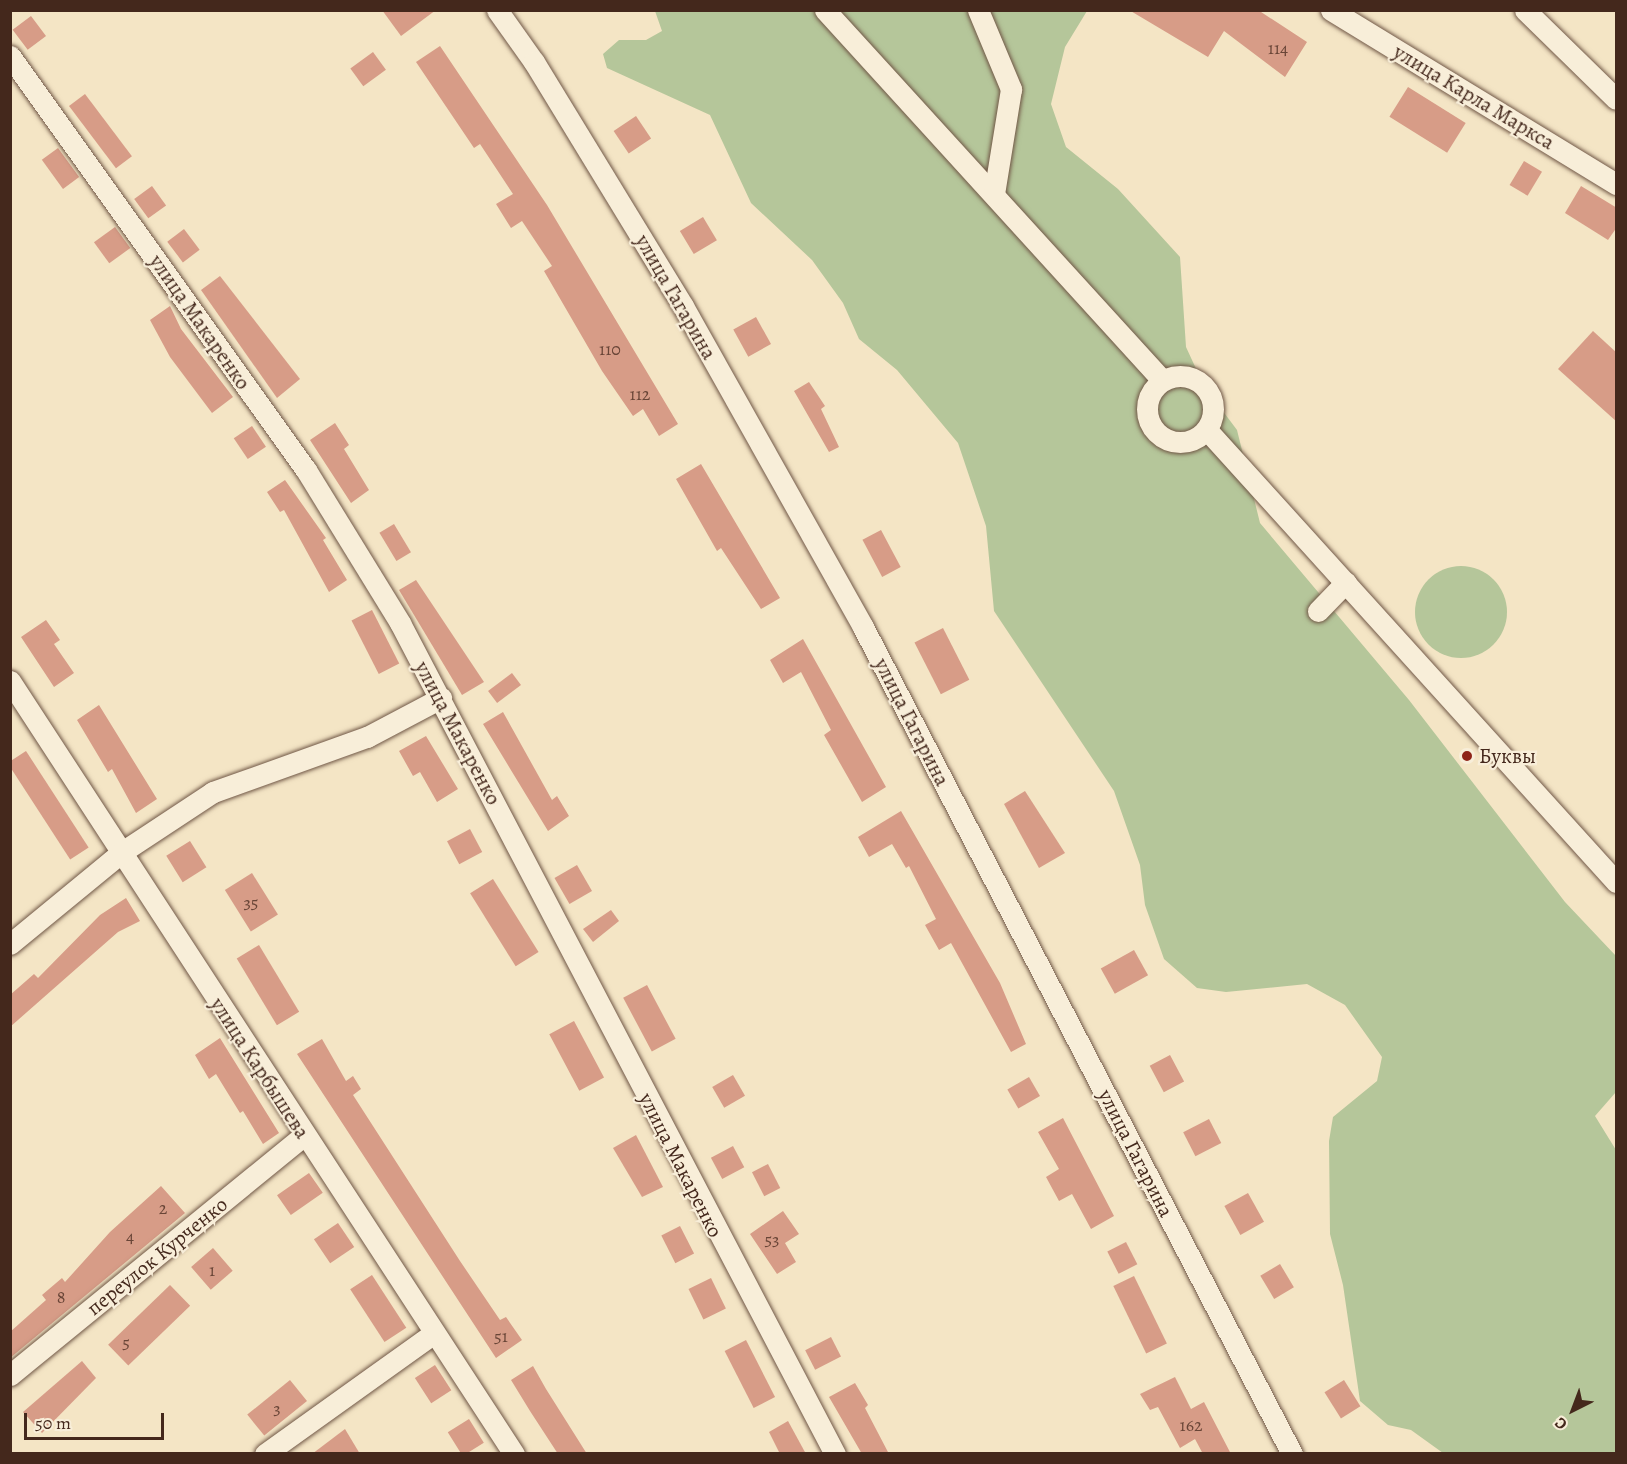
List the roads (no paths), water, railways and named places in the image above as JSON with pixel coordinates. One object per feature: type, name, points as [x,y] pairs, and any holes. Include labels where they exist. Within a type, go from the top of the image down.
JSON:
[{"type":"street","name":"улица Гагарина","points":[[496,10],[534,62],[683,306],[863,627],[1292,1454]]},
{"type":"street","points":[[825,10],[1162,380]]},
{"type":"street","points":[[978,10],[1011,89],[994,194]]},
{"type":"street","name":"улица Карла Маркса","points":[[1331,10],[1617,184]]},
{"type":"street","points":[[1525,10],[1617,99]]},
{"type":"street","name":"улица Макаренко","points":[[10,56],[306,470],[441,698],[763,1323],[835,1454]]},
{"type":"street","points":[[1186,375],[1208,388],[1214,415],[1207,430],[1194,440],[1178,443],[1162,437],[1150,425],[1146,409],[1150,392],[1162,380],[1186,375]]},
{"type":"street","points":[[1207,430],[1346,582],[1419,650],[1529,772],[1617,882]]},
{"type":"street","points":[[1318,611],[1346,582]]},
{"type":"street","name":"улица Карбышева","points":[[10,681],[303,1136],[514,1454]]},
{"type":"street","points":[[10,944],[122,852],[213,792],[367,737],[441,698]]},
{"type":"street","name":"переулок Курченко","points":[[10,1375],[303,1136]]},
{"type":"street","points":[[265,1454],[434,1333]]},
{"type":"place","name":"Буквы","points":[[1467,756]]}]
